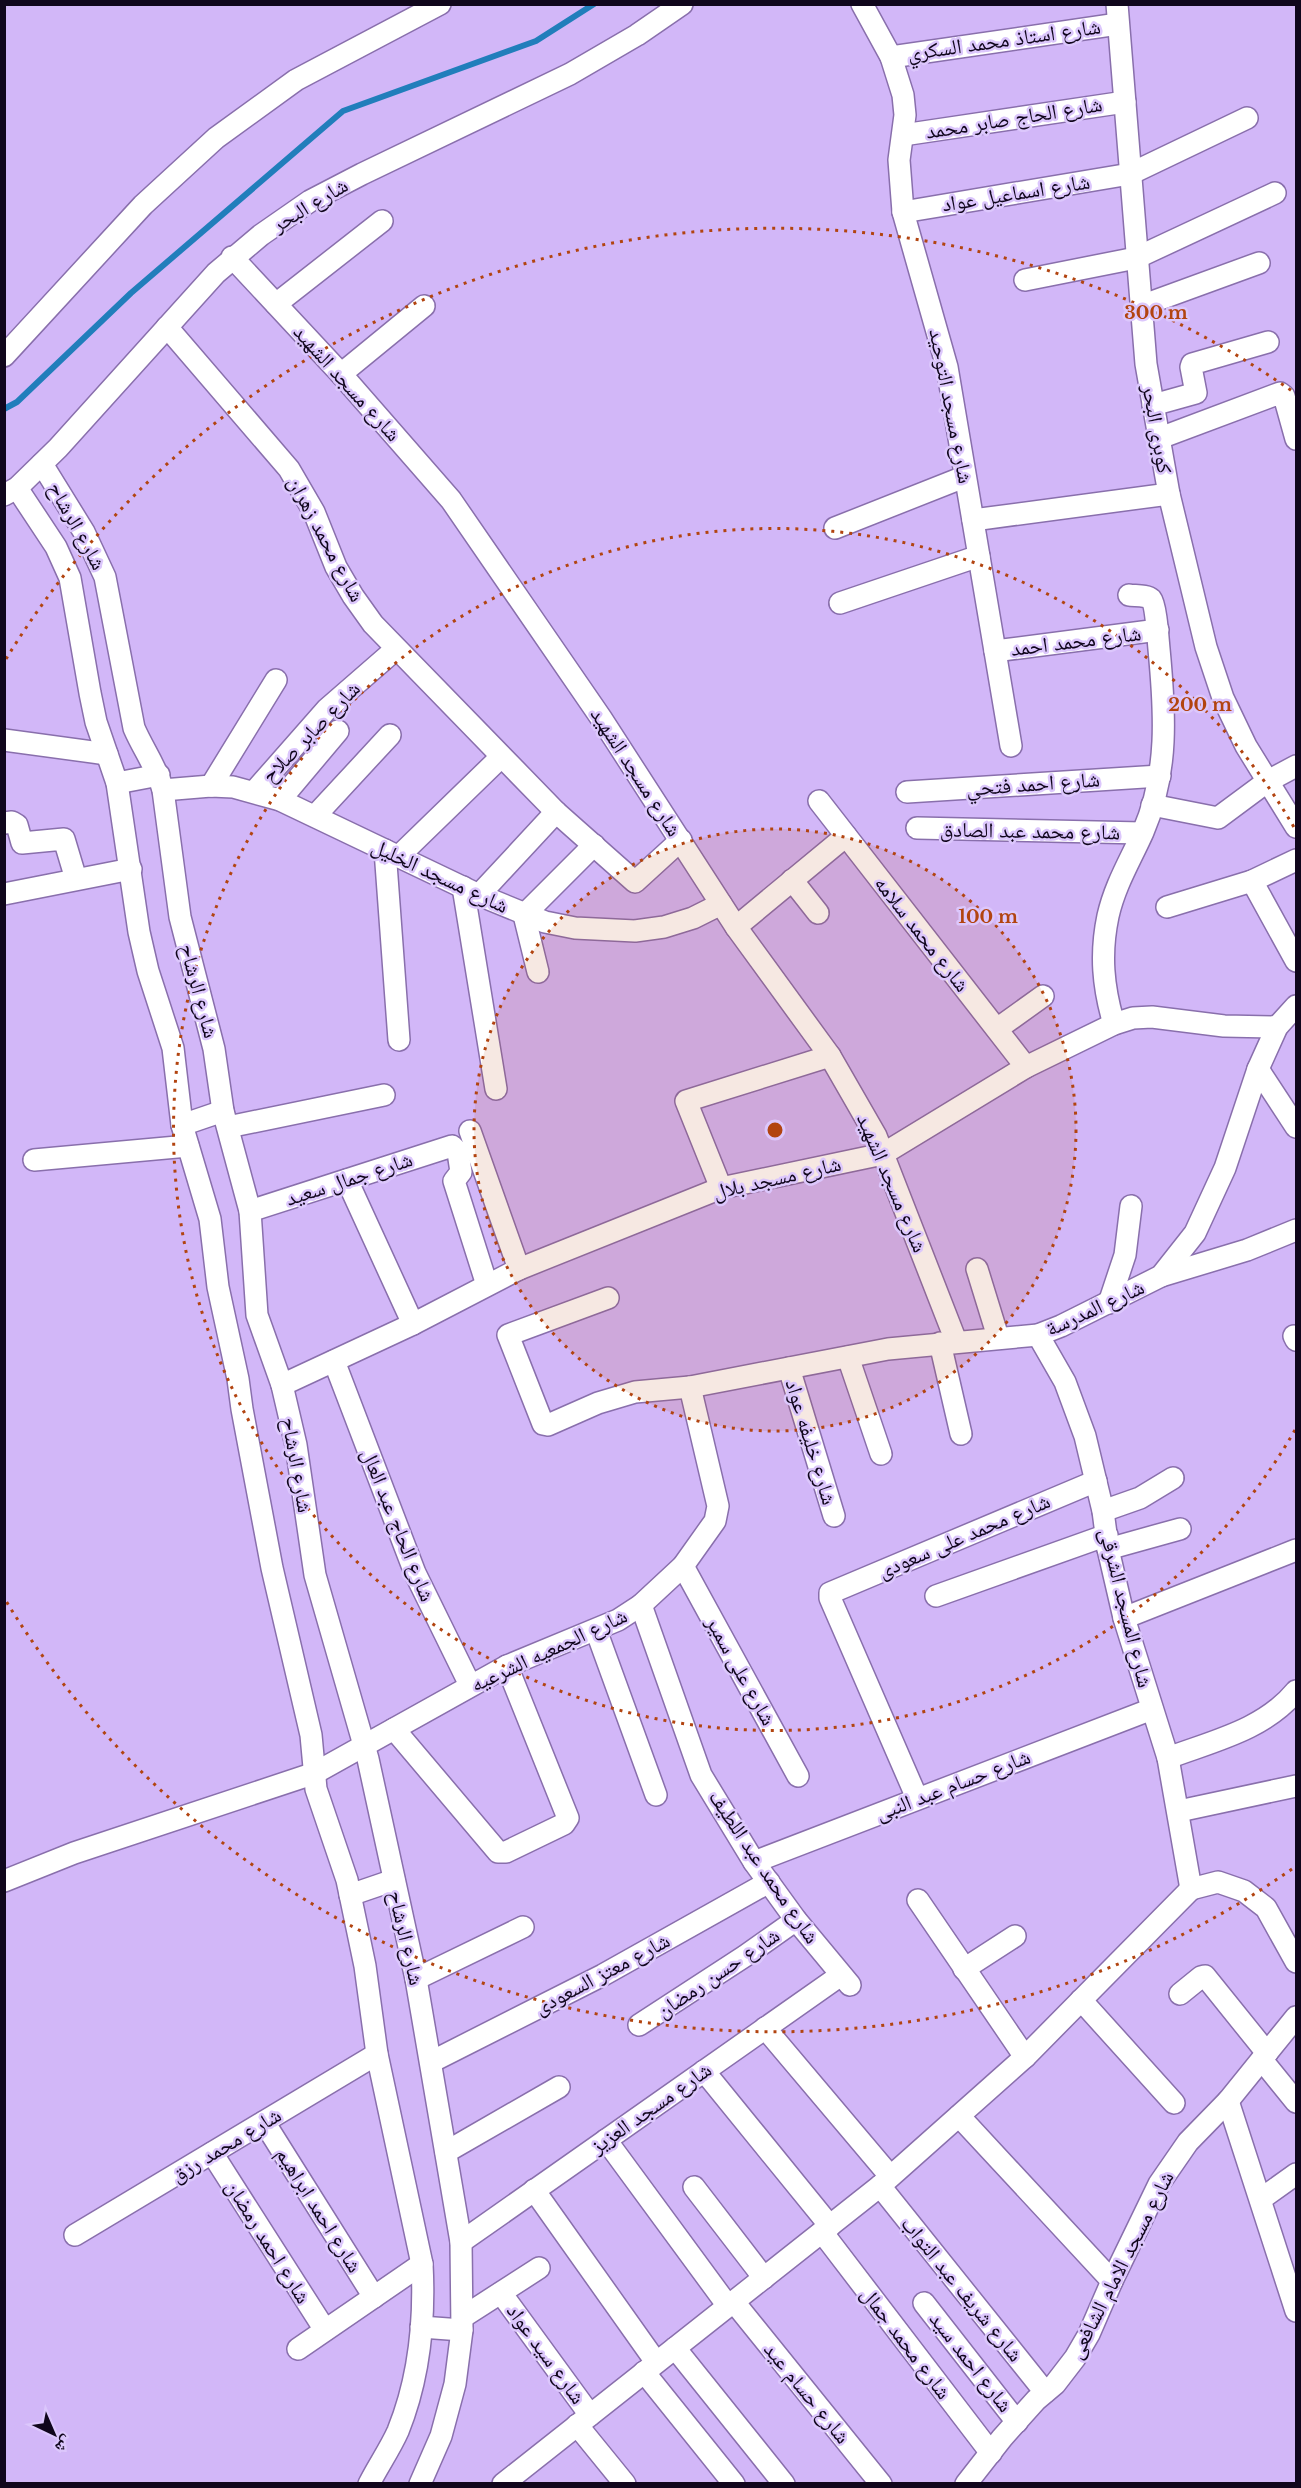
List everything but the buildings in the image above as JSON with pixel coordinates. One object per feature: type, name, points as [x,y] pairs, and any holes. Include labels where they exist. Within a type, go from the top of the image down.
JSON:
[{"type":"street","points":[[4,356],[143,205],[216,138],[296,80],[440,4]]},
{"type":"street","name":"شارع البحر","points":[[11,492],[42,464],[232,257],[310,201],[570,74],[637,35],[682,4]]},
{"type":"street","name":"شارع مسجد التوحيد","points":[[862,4],[891,57],[903,95],[903,135],[899,160],[903,212],[945,359],[1011,746]]},
{"type":"street","name":"شارع استاذ محمد السكري","points":[[891,57],[1117,14]]},
{"type":"street","name":"كوبرى البحر","points":[[1117,14],[1146,364],[1169,494],[1206,647],[1223,698],[1246,746],[1296,827]]},
{"type":"street","name":"شارع الحاج صابر محمد","points":[[903,135],[1125,102]]},
{"type":"street","name":"شارع اسماعيل عواد","points":[[903,212],[1130,174],[1247,118]]},
{"type":"street","points":[[1025,280],[1136,258],[1275,193]]},
{"type":"street","points":[[276,304],[382,221]]},
{"type":"street","name":"شارع مسجد الشهيد","points":[[232,257],[341,374],[457,507],[681,840],[736,927],[830,1056],[871,1125],[883,1154],[948,1342],[961,1434]]},
{"type":"street","points":[[1141,306],[1259,263]]},
{"type":"street","points":[[341,374],[424,306]]},
{"type":"street","name":"شارع محمد زهران","points":[[167,327],[289,469],[303,490],[336,567],[373,624],[556,812],[635,882],[681,840]]},
{"type":"street","points":[[1153,405],[1196,393],[1192,364],[1268,342]]},
{"type":"street","points":[[1160,438],[1280,393],[1284,396],[1296,439]]},
{"type":"street","name":"شارع الرشاح","points":[[42,464],[70,539],[70,578],[90,693],[107,754],[144,781]]},
{"type":"street","points":[[835,528],[964,477]]},
{"type":"street","name":"شارع الرشاح","points":[[11,492],[70,539],[105,577],[134,728],[141,744],[144,781],[214,1049],[222,1118],[250,1211],[257,1315],[282,1385],[303,1483],[315,1575],[359,1749],[372,1888],[365,1966],[377,2054],[422,2264],[427,2327],[398,2431],[369,2484]]},
{"type":"street","points":[[973,520],[1169,494]]},
{"type":"street","points":[[840,603],[979,556]]},
{"type":"street","points":[[1114,1024],[1106,997],[1103,970],[1104,942],[1116,888],[1142,833],[1160,776],[1165,719],[1158,630],[1151,600],[1128,595]]},
{"type":"street","name":"شارع محمد احمد","points":[[995,651],[1158,630]]},
{"type":"street","name":"شارع صابر صلاح","points":[[254,792],[327,709],[396,650]]},
{"type":"street","points":[[211,786],[276,680]]},
{"type":"street","points":[[280,800],[338,731]]},
{"type":"street","points":[[315,816],[390,735]]},
{"type":"street","points":[[4,740],[107,754]]},
{"type":"street","points":[[399,1040],[392,853],[501,757]]},
{"type":"street","points":[[1152,805],[1218,818],[1268,781],[1296,766]]},
{"type":"street","name":"شارع احمد فتحي","points":[[907,792],[1160,776]]},
{"type":"street","name":"شارع الرشاح","points":[[144,781],[130,868],[139,932],[148,971],[173,1048],[188,1146],[210,1219],[218,1287],[238,1379],[272,1568],[321,1770],[321,1807],[339,1852],[372,1888],[416,1979],[461,2242],[460,2326],[455,2384],[444,2426],[420,2484]]},
{"type":"street","name":"شارع مسجد الخليل","points":[[144,781],[254,792],[280,800],[471,891],[544,922],[575,928],[635,931],[664,927],[721,904]]},
{"type":"street","name":"شارع محمد سلامه","points":[[819,801],[1026,1067]]},
{"type":"street","points":[[496,1089],[471,891],[556,812]]},
{"type":"street","points":[[4,823],[12,822],[17,825],[20,840],[24,844],[64,839],[76,879]]},
{"type":"street","name":"شارع محمد عبد الصادق","points":[[917,828],[1142,833]]},
{"type":"street","points":[[736,927],[846,836]]},
{"type":"street","points":[[538,972],[524,915],[594,845]]},
{"type":"street","points":[[1167,907],[1252,881],[1296,860]]},
{"type":"street","points":[[4,894],[130,868]]},
{"type":"street","points":[[792,880],[818,913]]},
{"type":"street","points":[[1252,881],[1296,961]]},
{"type":"street","points":[[997,1029],[1043,996]]},
{"type":"street","name":"شارع المدرسة","points":[[608,1298],[508,1335],[542,1423],[548,1425],[598,1403],[635,1392],[690,1387],[888,1349],[1038,1335],[1161,1276],[1195,1233],[1225,1168],[1258,1069],[1277,1027],[1296,1006]]},
{"type":"street","name":"شارع مسجد بلال","points":[[282,1385],[413,1324],[519,1269],[721,1188],[883,1154],[1026,1067],[1114,1024],[1133,1018],[1152,1017],[1224,1026],[1277,1027]]},
{"type":"street","points":[[721,1188],[686,1101],[830,1056]]},
{"type":"street","points":[[1258,1069],[1296,1127]]},
{"type":"street","points":[[186,1124],[384,1095]]},
{"type":"street","points":[[470,1131],[519,1269]]},
{"type":"street","points":[[34,1160],[188,1146]]},
{"type":"street","name":"شارع جمال سعيد","points":[[250,1211],[448,1146],[455,1148],[458,1152],[461,1172],[454,1181],[487,1285]]},
{"type":"street","points":[[347,1180],[413,1324]]},
{"type":"street","points":[[1108,1303],[1125,1256],[1131,1206]]},
{"type":"street","points":[[1161,1276],[1247,1250],[1296,1230]]},
{"type":"street","points":[[977,1269],[998,1337]]},
{"type":"street","name":"شارع المسجد الشرقى","points":[[1038,1335],[1065,1382],[1085,1436],[1103,1511],[1107,1542],[1124,1618],[1168,1758],[1191,1889]]},
{"type":"street","points":[[848,1357],[881,1454]]},
{"type":"street","name":"شارع الحاج عبد العال","points":[[334,1361],[415,1573],[470,1685]]},
{"type":"street","name":"شارع خليفه عواد","points":[[789,1368],[834,1516]]},
{"type":"street","name":"شارع الجمعيه الشرعيه","points":[[4,1881],[74,1853],[321,1770],[470,1685],[507,1666],[596,1630],[641,1605],[683,1566],[715,1521],[718,1506],[690,1387]]},
{"type":"street","points":[[1103,1511],[1140,1498],[1173,1478]]},
{"type":"street","name":"شارع محمد على سعودى","points":[[917,1798],[830,1599],[832,1591],[1096,1481]]},
{"type":"street","points":[[936,1596],[1107,1542],[1179,1529]]},
{"type":"street","points":[[1124,1618],[1296,1550]]},
{"type":"street","name":"شارع على سمير","points":[[683,1566],[798,1776]]},
{"type":"street","name":"شارع محمد عبد اللطيف","points":[[641,1605],[699,1769],[754,1862],[796,1920],[846,1980]]},
{"type":"street","points":[[596,1630],[656,1795]]},
{"type":"street","points":[[394,1729],[498,1852],[504,1853],[564,1824],[568,1818],[507,1666]]},
{"type":"street","points":[[1168,1758],[1251,1727],[1280,1709],[1296,1691]]},
{"type":"street","name":"شارع حسام عبد النبى","points":[[754,1862],[1152,1709]]},
{"type":"street","points":[[1179,1811],[1296,1786]]},
{"type":"street","name":"شارع معتز السعودى","points":[[431,2062],[603,1975],[769,1882]]},
{"type":"street","points":[[503,2484],[885,2181],[1025,2057],[1191,1889],[1218,1882],[1244,1891],[1266,1908],[1296,1962]]},
{"type":"street","points":[[918,1900],[1025,2057]]},
{"type":"street","name":"شارع حسن رمضان","points":[[639,2025],[796,1920]]},
{"type":"street","points":[[416,1979],[523,1927]]},
{"type":"street","points":[[964,1969],[1015,1936]]},
{"type":"street","points":[[1180,1994],[1205,1976],[1265,2056],[1296,2102]]},
{"type":"street","name":"شارع مسجد العزيز","points":[[461,2242],[765,2028],[846,1980]]},
{"type":"street","points":[[1081,2000],[1174,2103]]},
{"type":"street","name":"شارع مسجد الامام الشافعى","points":[[966,2484],[1017,2422],[1055,2384],[1075,2358],[1096,2320],[1112,2281],[1159,2184],[1188,2142],[1228,2101],[1296,2017]]},
{"type":"street","name":"شارع شريف عبد التواب","points":[[765,2028],[885,2181],[1045,2392]]},
{"type":"street","name":"شارع محمد رزق","points":[[75,2235],[377,2054]]},
{"type":"street","name":"شارع محمد جمال","points":[[704,2071],[826,2229],[991,2453]]},
{"type":"street","points":[[446,2152],[560,2087]]},
{"type":"street","points":[[1228,2101],[1296,2311]]},
{"type":"street","points":[[959,2116],[1112,2281]]},
{"type":"street","name":"شارع احمد ابراهيم","points":[[264,2122],[374,2297]]},
{"type":"street","name":"شارع حسام عيد","points":[[606,2140],[731,2304],[881,2484]]},
{"type":"street","name":"شارع احمد رمضان","points":[[212,2153],[325,2330]]},
{"type":"street","points":[[1261,2199],[1296,2174]]},
{"type":"street","points":[[694,2187],[764,2278]]},
{"type":"street","points":[[534,2190],[650,2367],[734,2484]]},
{"type":"street","points":[[298,2349],[422,2264]]},
{"type":"street","points":[[427,2327],[460,2326],[501,2293],[539,2268]]},
{"type":"street","name":"شارع سيد عواد","points":[[501,2293],[584,2420]]},
{"type":"street","name":"شارع احمد سيد","points":[[924,2302],[1017,2422]]},
{"type":"street","points":[[675,2348],[784,2484]]},
{"type":"street","points":[[584,2420],[625,2484]]},
{"type":"waterway","points":[[4,409],[17,402],[131,293],[343,111],[536,41],[594,4]]}]
